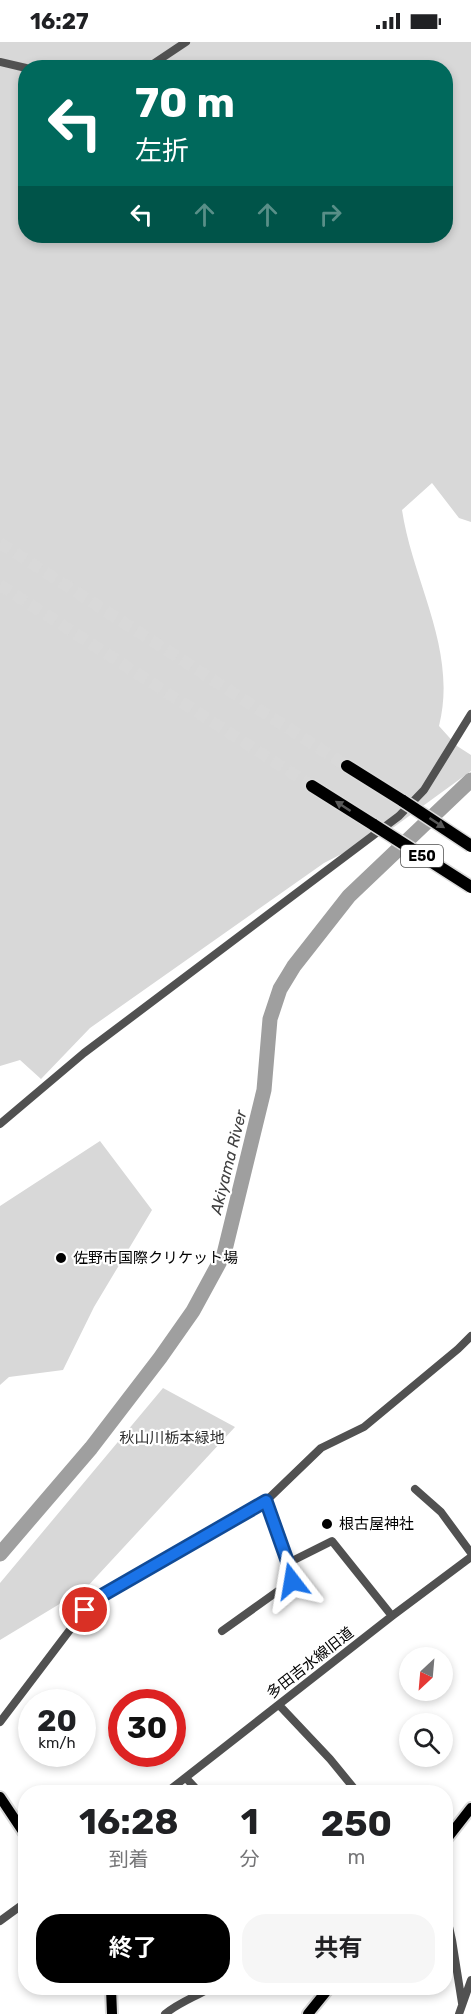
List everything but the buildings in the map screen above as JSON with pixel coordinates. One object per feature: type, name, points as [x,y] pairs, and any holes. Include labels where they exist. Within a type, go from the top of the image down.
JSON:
[{"type":"highway","name":"E50","points":[[347,766],[471,846]]},
{"type":"highway","name":"E50","points":[[312,786],[471,887]]},
{"type":"main road","points":[[0,1797],[18,1824]]},
{"type":"main road","points":[[453,1831],[471,1808]]},
{"type":"main road","points":[[111,1995],[112,2014]]},
{"type":"main road","points":[[308,2014],[323,1995]]},
{"type":"street","points":[[159,60],[186,42]]},
{"type":"street","points":[[0,62],[18,66]]},
{"type":"street","points":[[0,1124],[84,1053],[399,816],[424,790],[471,714]]},
{"type":"street","points":[[0,1722],[85,1610],[101,1596],[266,1501],[321,1448],[364,1427],[471,1336]]},
{"type":"street","points":[[415,1489],[441,1512],[471,1553]]},
{"type":"street","points":[[222,1631],[292,1581],[266,1501]]},
{"type":"street","points":[[288,1563],[332,1540],[392,1616]]},
{"type":"street","name":"多田吉水線旧道","points":[[176,1785],[471,1557]]},
{"type":"street","points":[[279,1705],[351,1785]]},
{"type":"street","points":[[186,1778],[192,1785]]},
{"type":"street","points":[[0,1921],[18,1908]]},
{"type":"street","points":[[453,1940],[462,2003]]},
{"type":"street","points":[[459,2014],[471,1980]]},
{"type":"street","points":[[165,2014],[174,2006],[199,1995]]},
{"type":"green space","points":[[0,42],[471,42],[471,522],[459,518],[432,483],[402,510],[415,564],[439,644],[443,670],[443,698],[439,726],[457,746],[471,755],[471,771],[394,827],[324,863],[90,1028],[41,1079],[20,1060],[0,1066]]},
{"type":"green space","name":"佐野市国際クリケット場","points":[[100,1141],[152,1210],[94,1307],[63,1370],[9,1377],[0,1385],[0,1206]]},
{"type":"green space","name":"秋山川栃本緑地","points":[[163,1388],[235,1427],[86,1588],[0,1640],[0,1583]]},
{"type":"waterway","name":"Akiyama River","points":[[0,1554],[91,1448],[160,1358],[193,1311],[224,1254],[264,1090],[270,1019],[280,989],[294,966],[349,896],[471,780]]},
{"type":"tunnel","points":[[0,543],[347,766]]},
{"type":"tunnel","points":[[0,585],[312,786]]},
{"type":"place","name":"佐野市国際クリケット場","points":[[61,1258]]},
{"type":"place","name":"根古屋神社","points":[[327,1524]]},
{"type":"route","points":[[85,1610],[101,1596],[266,1501],[292,1581]]}]
